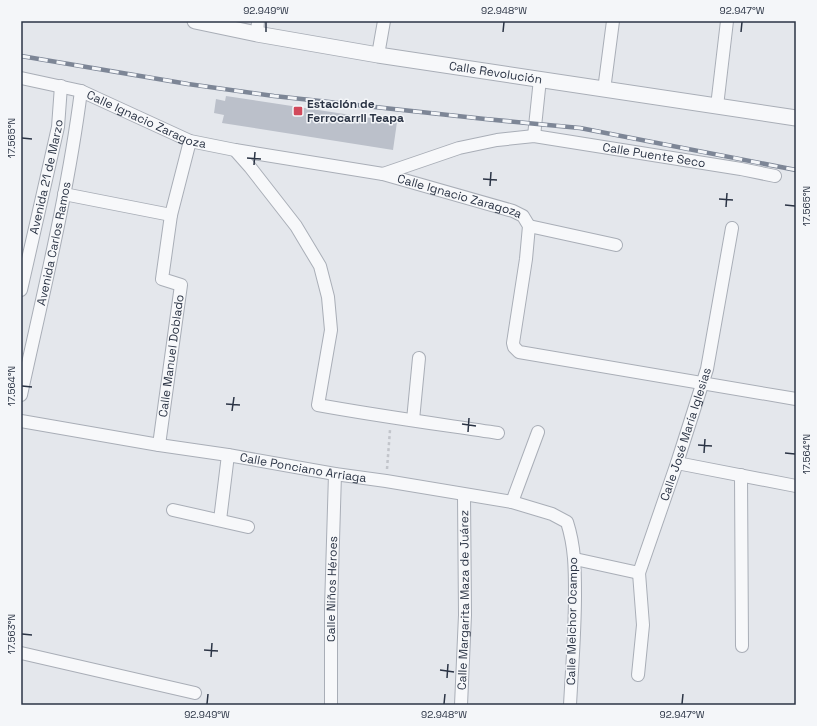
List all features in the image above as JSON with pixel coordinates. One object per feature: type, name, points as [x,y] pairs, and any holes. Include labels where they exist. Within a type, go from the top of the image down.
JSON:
[{"type":"street","name":"Calle Revolución","points":[[195,21],[258,27],[378,55],[796,118]]},
{"type":"street","points":[[378,55],[384,21]]},
{"type":"street","points":[[604,90],[614,21]]},
{"type":"street","points":[[717,106],[727,21]]},
{"type":"street","name":"Calle Ignacio Zaragoza","points":[[21,78],[81,90],[190,140],[235,150],[383,174],[513,211],[523,216],[529,226],[526,259],[513,343],[518,352],[796,399]]},
{"type":"street","points":[[534,136],[540,79]]},
{"type":"street","name":"Avenida 21 de Marzo","points":[[21,290],[58,127],[61,86]]},
{"type":"street","name":"Avenida Carlos Ramos","points":[[21,395],[64,194],[81,90]]},
{"type":"street","name":"Calle Puente Seco","points":[[383,174],[459,148],[497,140],[534,136],[741,169],[775,176]]},
{"type":"street","name":"Calle Manuel Doblado","points":[[159,445],[181,285],[162,279],[171,215],[190,140]]},
{"type":"street","points":[[235,150],[296,226],[320,266],[328,297],[330,330],[318,405],[392,418],[498,433]]},
{"type":"street","points":[[64,194],[171,215]]},
{"type":"street","points":[[529,226],[616,245]]},
{"type":"street","name":"Calle José María Iglesias","points":[[639,573],[677,463],[707,369],[732,228]]},
{"type":"street","points":[[414,420],[419,358]]},
{"type":"street","name":"Calle Ponciano Arriaga","points":[[21,421],[159,445],[512,502],[552,514],[567,522],[572,538]]},
{"type":"street","points":[[512,502],[538,432]]},
{"type":"street","points":[[220,520],[228,455]]},
{"type":"street","points":[[677,463],[796,486]]},
{"type":"street","name":"Calle Niños Héroes","points":[[331,705],[331,608],[335,474]]},
{"type":"street","points":[[741,475],[742,646]]},
{"type":"street","name":"Calle Margarita Maza de Juárez","points":[[461,705],[465,615],[464,495]]},
{"type":"street","points":[[173,510],[248,527]]},
{"type":"street","name":"Calle Melchor Ocampo","points":[[570,705],[575,614],[575,560],[572,538]]},
{"type":"street","points":[[575,560],[639,573],[643,625],[638,675]]},
{"type":"street","points":[[21,653],[195,693]]},
{"type":"path","points":[[386,481],[392,418]]},
{"type":"building","points":[[226,96],[397,122],[393,150],[222,123],[224,115],[214,113],[216,99],[225,101]]},
{"type":"railway","points":[[21,56],[188,84],[274,96],[580,128],[796,170]]},
{"type":"place","name":"Estación de Ferrocarril Teapa","points":[[298,111]]}]
